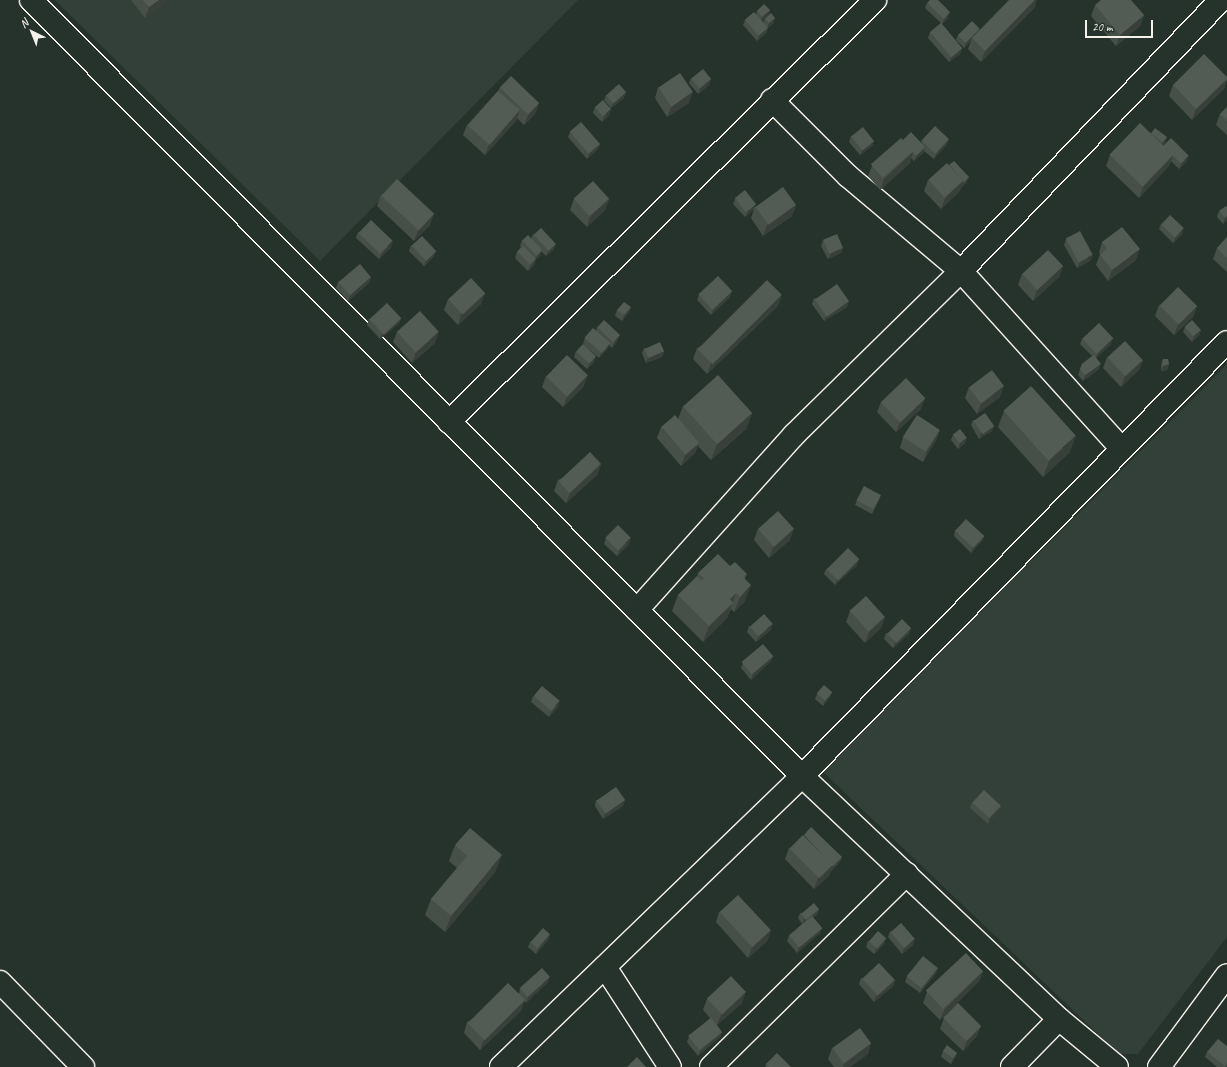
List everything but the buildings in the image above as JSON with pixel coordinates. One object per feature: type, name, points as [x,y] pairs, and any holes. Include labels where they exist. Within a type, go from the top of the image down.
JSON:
[{"type":"street","points":[[31,0],[802,776],[907,874],[1059,1020],[1117,1067]]},
{"type":"street","points":[[449,422],[772,100],[875,0]]},
{"type":"street","points":[[637,610],[794,435],[961,271],[1221,0]]},
{"type":"street","points":[[772,100],[848,176],[961,271],[1122,449]]},
{"type":"street","points":[[501,1067],[802,776],[1227,342]]},
{"type":"street","points":[[711,1067],[907,874]]},
{"type":"street","points":[[605,967],[670,1067]]},
{"type":"street","points":[[1159,1067],[1227,975]]},
{"type":"street","points":[[0,982],[83,1067]]},
{"type":"street","points":[[1012,1067],[1059,1020]]},
{"type":"shaded area","points":[[55,0],[578,0],[320,261]]},
{"type":"shaded area","points":[[1227,364],[1227,937],[1138,1054],[1119,1054],[822,771]]}]
